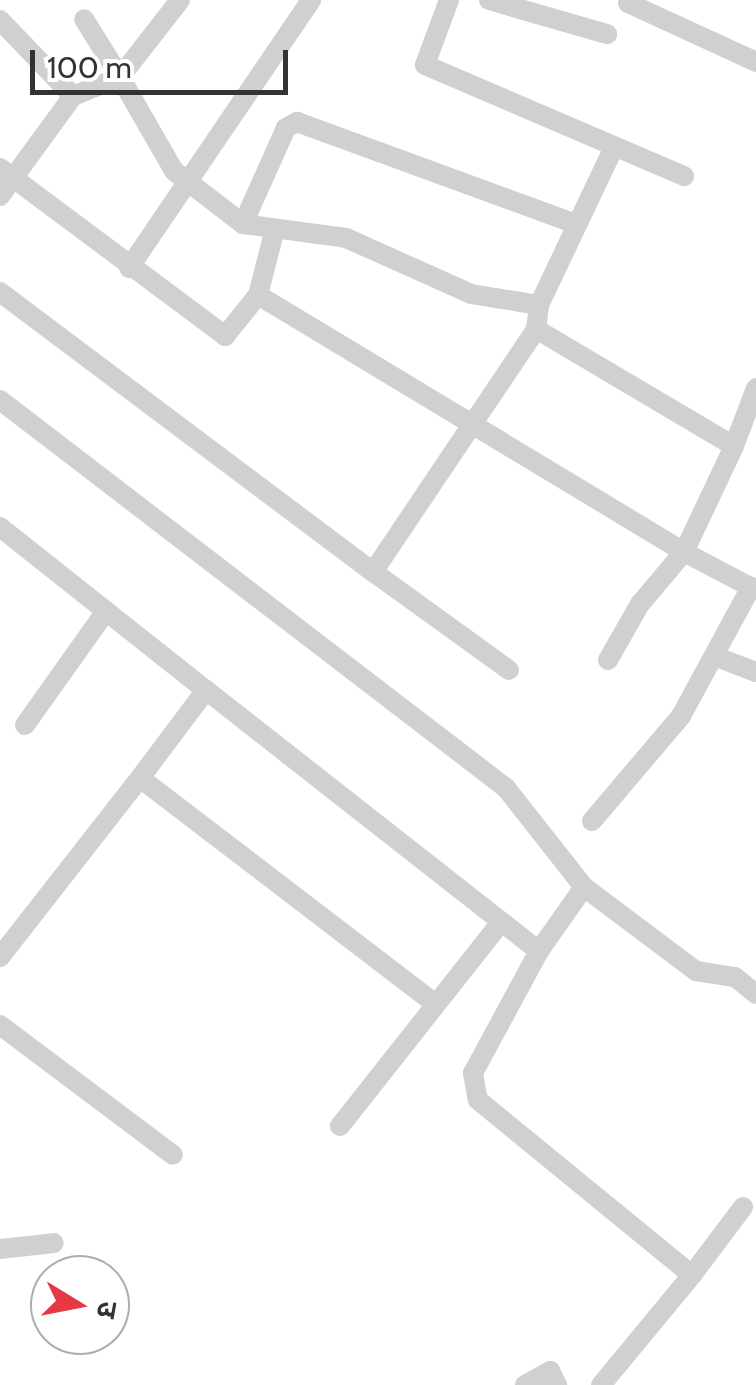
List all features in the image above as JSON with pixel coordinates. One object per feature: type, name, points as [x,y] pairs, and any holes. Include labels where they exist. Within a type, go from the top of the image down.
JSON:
[{"type":"street","points":[[0,196],[6,173],[73,96],[120,76],[180,0]]},
{"type":"street","points":[[129,268],[312,0]]},
{"type":"street","points":[[449,0],[426,65],[684,176]]},
{"type":"street","points":[[489,0],[608,34]]},
{"type":"street","points":[[560,20],[568,0]]},
{"type":"street","points":[[628,2],[756,62]]},
{"type":"street","points":[[84,18],[174,172],[243,224],[346,238],[471,294],[539,305]]},
{"type":"street","points":[[0,20],[73,96]]},
{"type":"street","points":[[243,224],[286,128],[297,122],[575,224]]},
{"type":"street","points":[[374,572],[536,329],[539,305],[614,147]]},
{"type":"street","points":[[6,173],[129,268],[226,336],[258,295],[275,228]]},
{"type":"street","points":[[0,292],[509,670]]},
{"type":"street","points":[[258,295],[684,552],[754,589],[681,716],[592,820]]},
{"type":"street","points":[[536,329],[734,446]]},
{"type":"street","points":[[608,660],[640,604],[684,552],[752,412],[756,388]]},
{"type":"street","points":[[0,400],[506,788],[584,888],[696,971],[735,978],[756,994]]},
{"type":"street","points":[[0,526],[539,952]]},
{"type":"street","points":[[25,725],[106,611]]},
{"type":"street","points":[[714,656],[756,672]]},
{"type":"street","points":[[0,957],[206,690]]},
{"type":"street","points":[[140,778],[436,1004]]},
{"type":"street","points":[[584,888],[539,952],[474,1073],[478,1100],[692,1275]]},
{"type":"street","points":[[340,1126],[500,922]]},
{"type":"street","points":[[0,1025],[173,1155]]},
{"type":"street","points":[[601,1385],[743,1207]]},
{"type":"street","points":[[0,1249],[54,1243]]},
{"type":"street","points":[[525,1385],[550,1371],[557,1385]]}]
